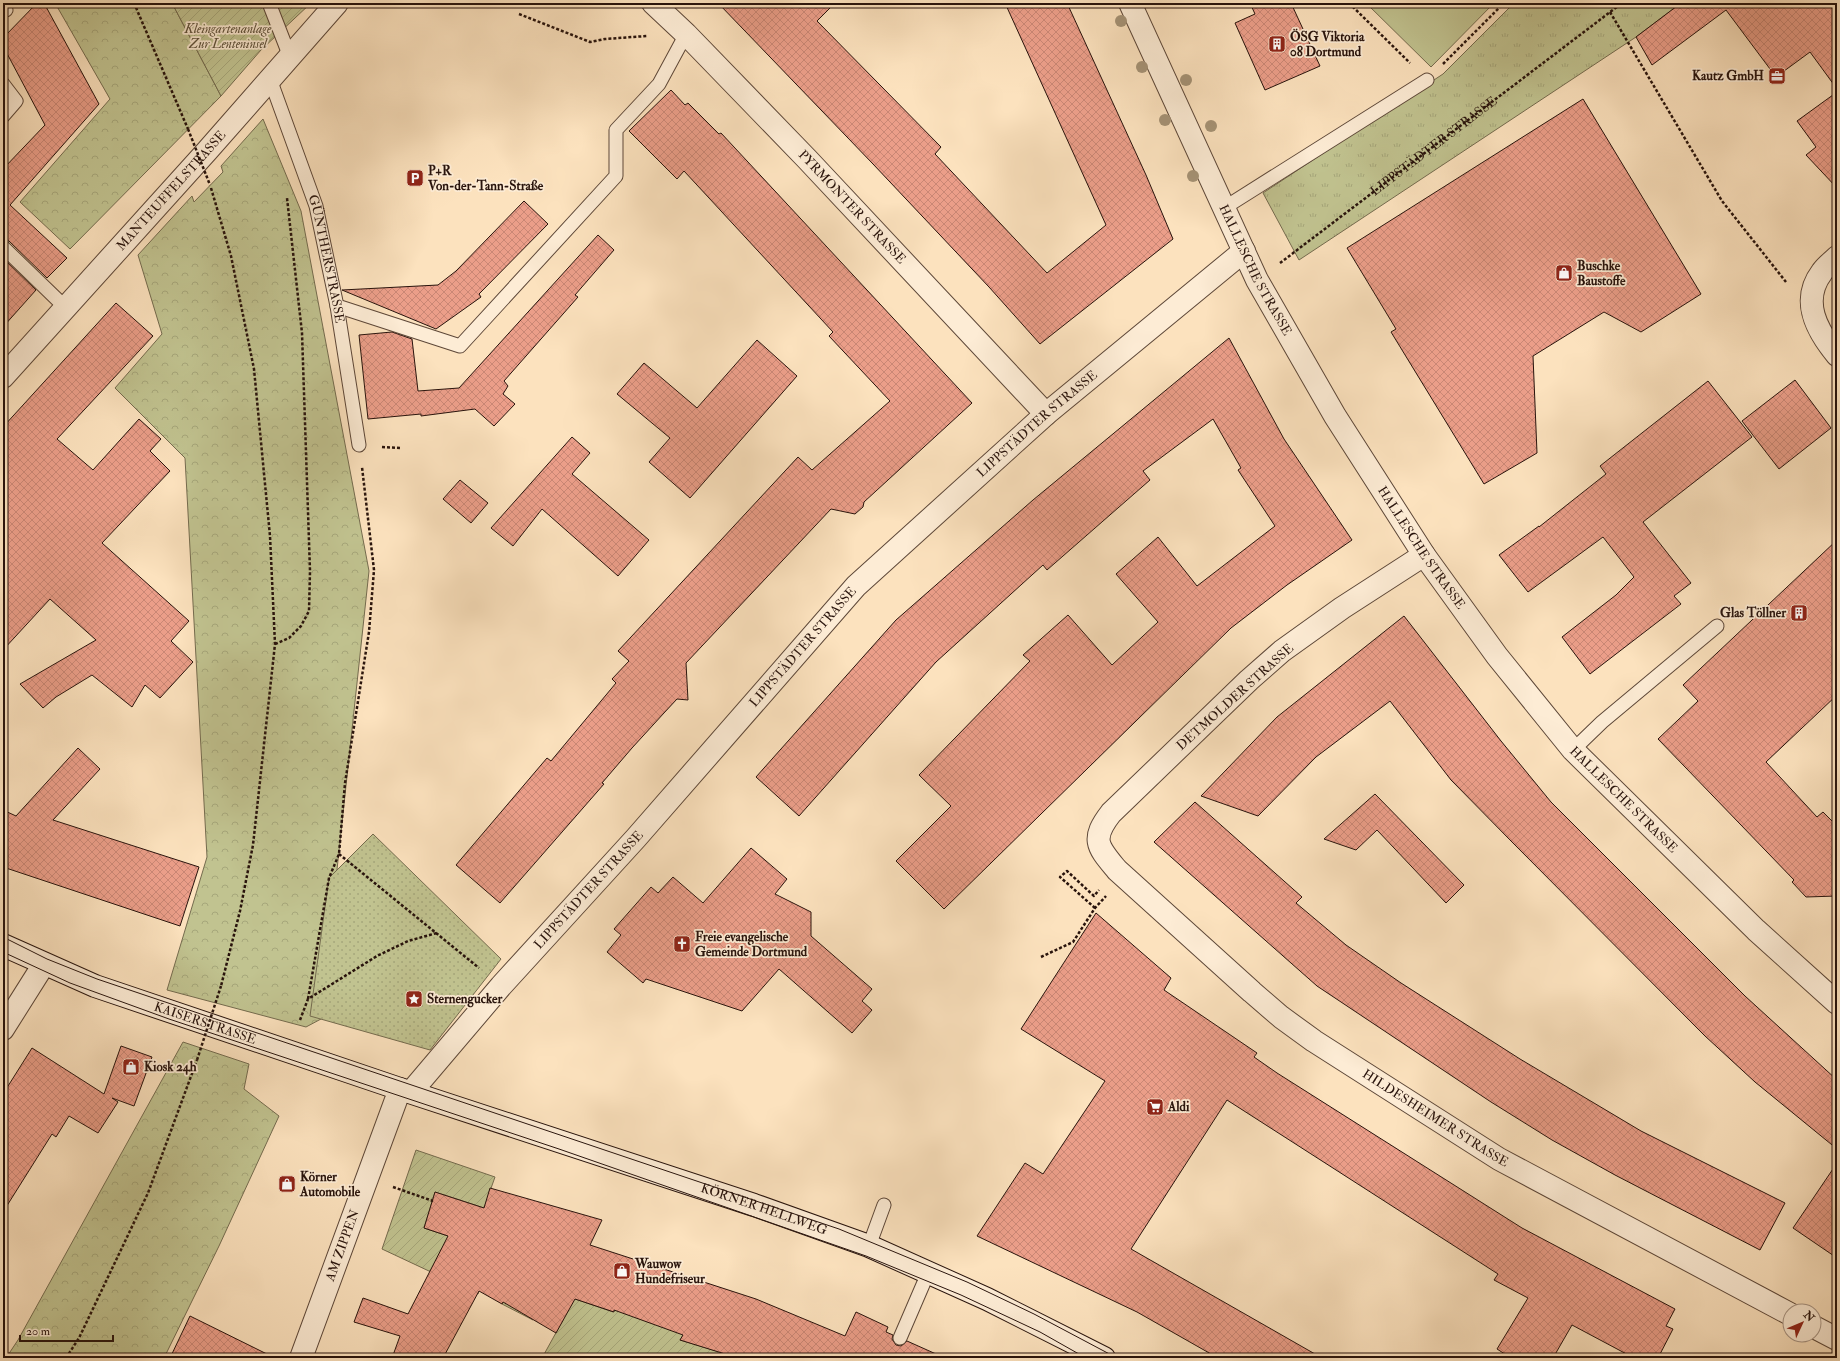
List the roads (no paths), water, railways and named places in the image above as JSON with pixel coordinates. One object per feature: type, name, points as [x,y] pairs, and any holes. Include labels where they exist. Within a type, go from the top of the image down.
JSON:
[{"type":"street","name":"MANTEUFFELSTRASSE","points":[[3,377],[337,3]]},
{"type":"street","name":"PYRMONTER STRASSE","points":[[653,3],[683,31],[807,159],[1046,414]]},
{"type":"street","name":"HALLESCHE STRASSE","points":[[1130,3],[1257,280],[1335,416],[1424,555],[1497,656],[1573,750],[1756,930],[1837,1003]]},
{"type":"street","name":"LIPPSTÄDTER STRASSE","points":[[406,1090],[636,838],[856,586],[1046,414],[1244,251]]},
{"type":"street","points":[[1837,257],[1821,272],[1811,296],[1813,317],[1825,341],[1837,355]]},
{"type":"street","name":"DETMOLDER STRASSE","points":[[1117,870],[1099,849],[1099,836],[1102,825],[1111,813],[1248,680],[1282,651],[1342,608],[1424,555]]},
{"type":"street","name":"HILDESHEIMER STRASSE","points":[[1117,870],[1252,992],[1281,1017],[1314,1041],[1499,1159],[1782,1310]]},
{"type":"street","name":"KAISERSTRASSE","points":[[3,945],[95,986],[406,1090]]},
{"type":"street","points":[[3,1029],[44,964]]},
{"type":"street","name":"AM ZIPPEN","points":[[301,1358],[368,1178],[406,1090]]},
{"type":"street","name":"KÖRNER HELLWEG","points":[[406,1090],[754,1205],[869,1246],[987,1299],[1104,1358]]},
{"type":"street","points":[[1822,1331],[1837,1339]]},
{"type":"lane","points":[[269,3],[290,57]]},
{"type":"lane","points":[[337,306],[460,346],[616,176],[616,130],[659,84],[683,31]]},
{"type":"lane","name":"GÜNTHERSTRASSE","points":[[270,79],[316,206],[337,306],[360,445]]},
{"type":"lane","points":[[1224,208],[1427,80]]},
{"type":"lane","points":[[3,84],[16,101],[3,116]]},
{"type":"lane","points":[[3,247],[66,308]]},
{"type":"lane","points":[[1573,750],[1602,722],[1716,626]]},
{"type":"lane","points":[[869,1246],[884,1205]]},
{"type":"lane","points":[[900,1338],[928,1273]]},
{"type":"tram line","points":[[3,937],[47,959],[97,979],[839,1229],[967,1282],[1034,1314],[1117,1358]]},
{"type":"tram line","points":[[3,952],[70,983],[169,1019],[559,1149],[866,1256],[961,1295],[1040,1332],[1086,1358]]},
{"type":"place","name":"ÖSG Viktoria 08 Dortmund","points":[[1277,44]]},
{"type":"place","name":"Kautz GmbH","points":[[1777,76]]},
{"type":"place","name":"P+R Von-der-Tann-Straße","points":[[415,178]]},
{"type":"place","name":"Buschke Baustoffe","points":[[1564,273]]},
{"type":"place","name":"Glas Töllner","points":[[1799,613]]},
{"type":"place","name":"Freie evangelische Gemeinde Dortmund","points":[[682,944]]},
{"type":"place","name":"Sternengucker","points":[[414,999]]},
{"type":"place","name":"Kiosk 24h","points":[[131,1067]]},
{"type":"place","name":"Aldi","points":[[1155,1107]]},
{"type":"place","name":"Körner Automobile","points":[[287,1184]]},
{"type":"place","name":"Wauwow Hundefriseur","points":[[622,1271]]},
{"type":"park label","name":"Kleingartenanlage Zur Lenteninsel","points":[[228,36]]}]
